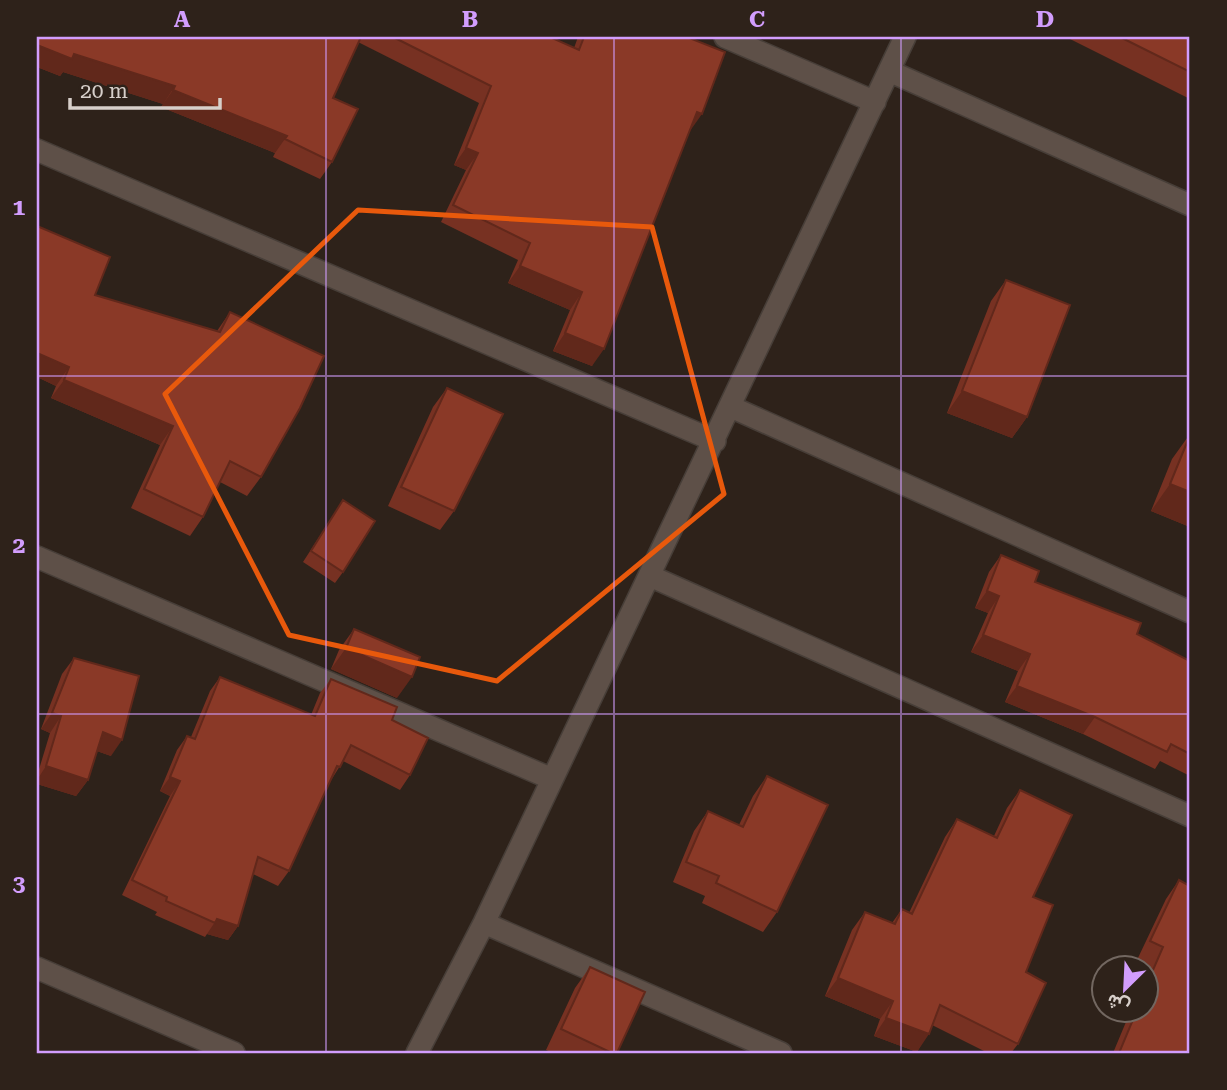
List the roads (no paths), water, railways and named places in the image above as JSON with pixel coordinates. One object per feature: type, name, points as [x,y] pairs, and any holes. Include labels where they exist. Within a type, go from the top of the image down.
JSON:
[{"type":"street","points":[[725,37],[875,102]]},
{"type":"street","points":[[417,1053],[484,923],[732,407],[905,37]]},
{"type":"street","points":[[889,72],[1190,205]]},
{"type":"street","points":[[37,150],[715,441]]},
{"type":"street","points":[[732,407],[1190,612]]},
{"type":"street","points":[[37,557],[552,779]]},
{"type":"street","points":[[650,576],[1190,816]]},
{"type":"street","points":[[484,923],[781,1053]]},
{"type":"street","points":[[37,968],[234,1053]]}]
